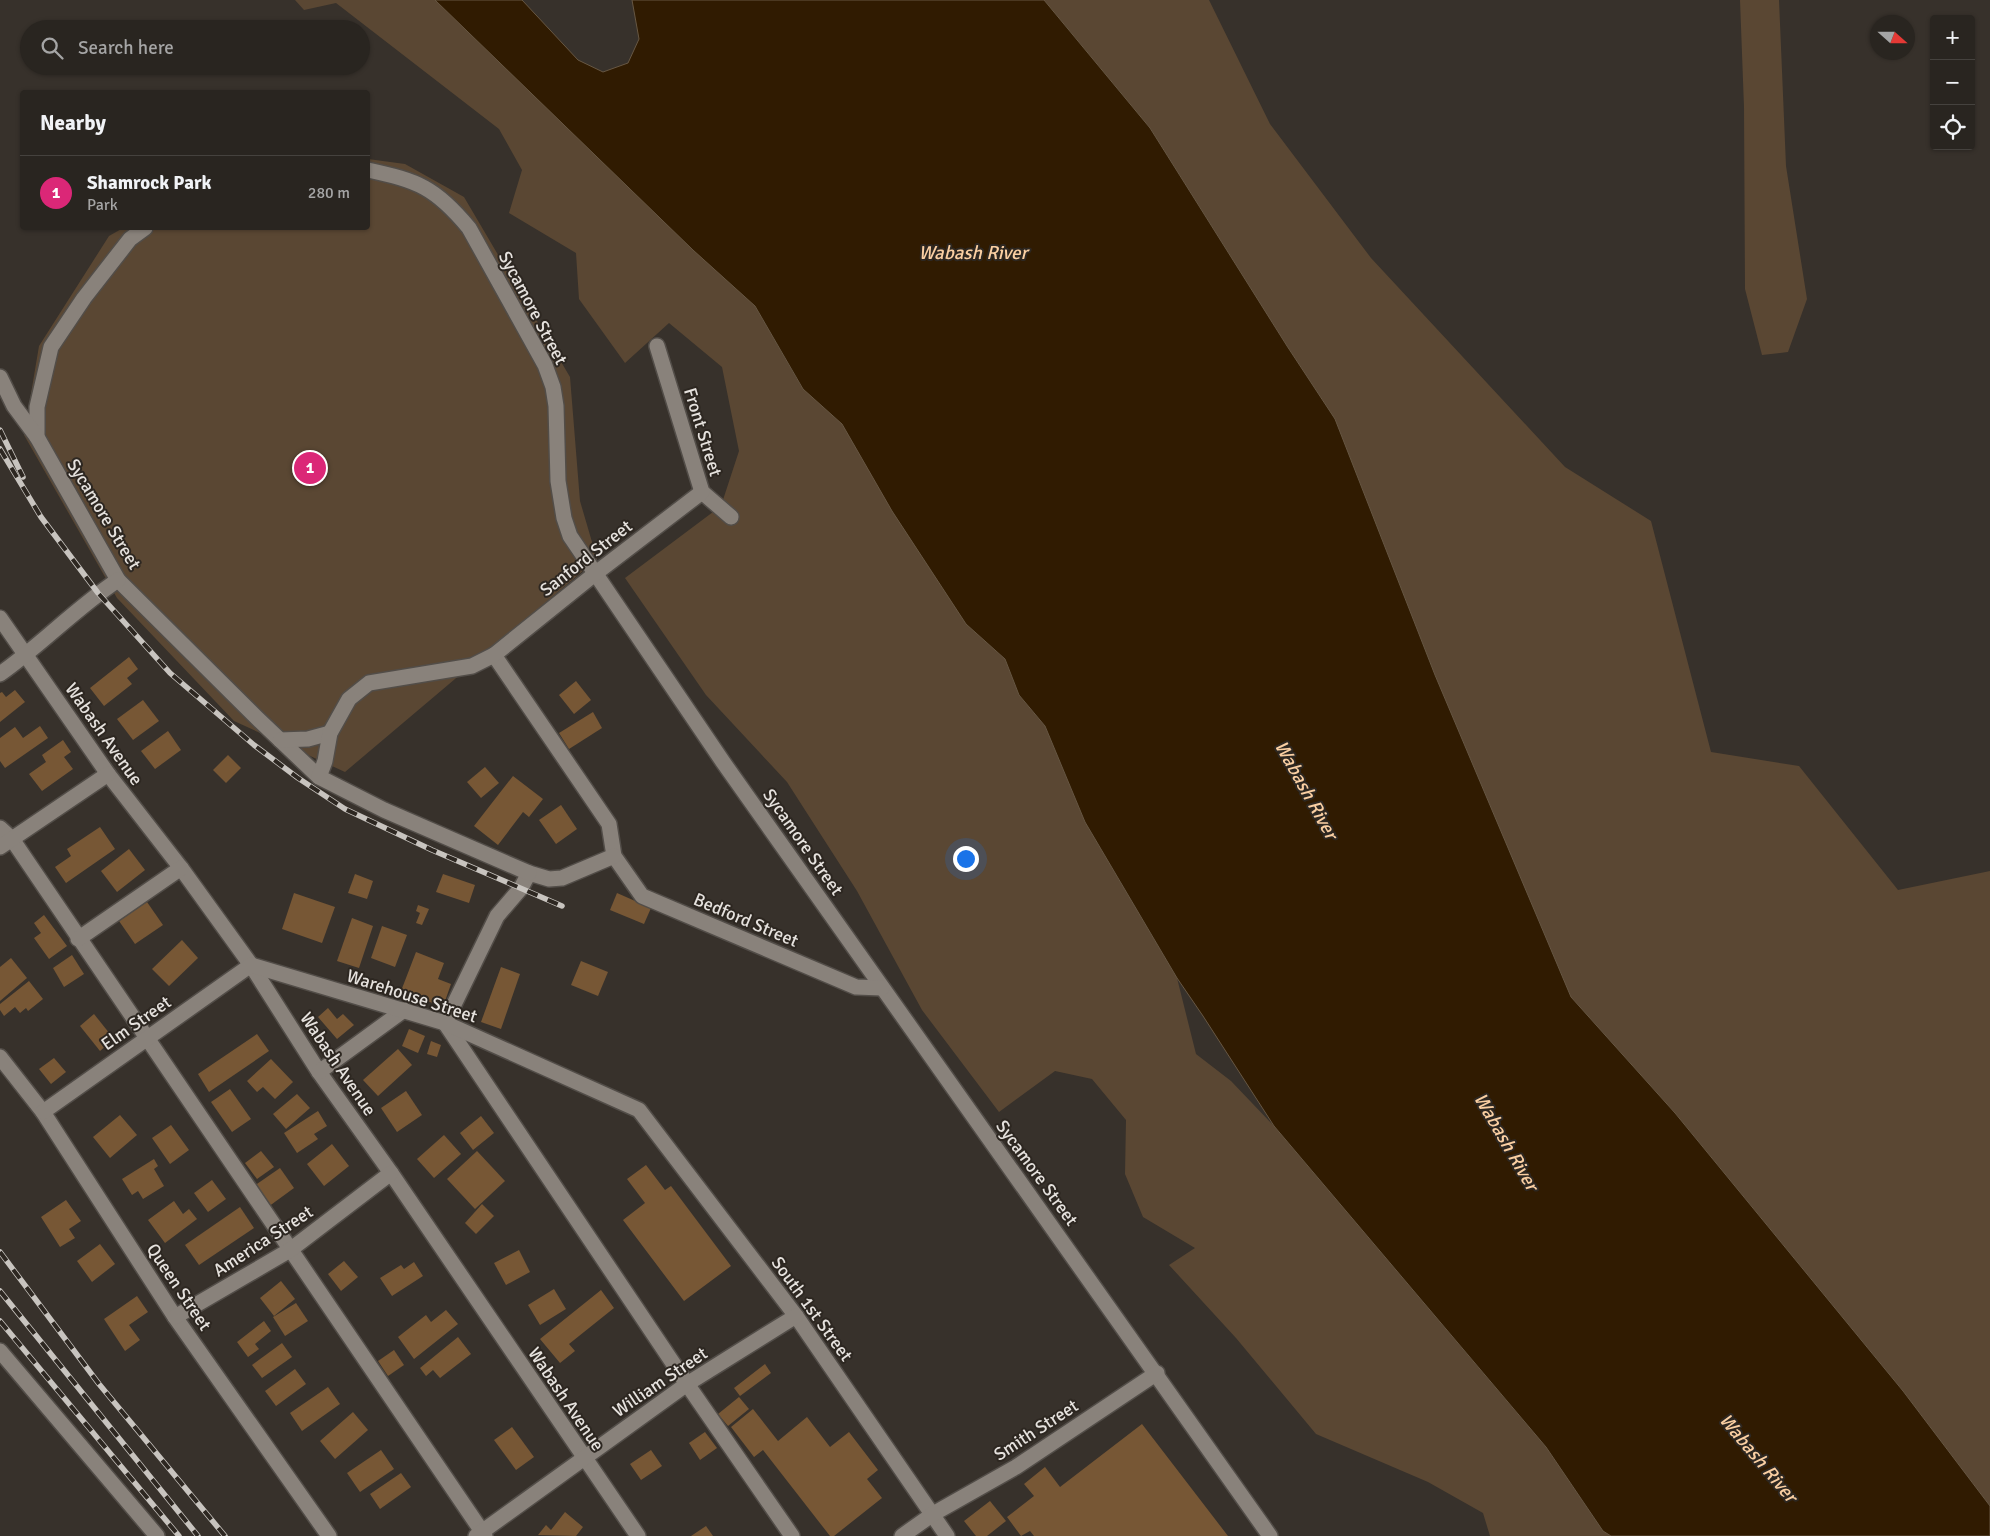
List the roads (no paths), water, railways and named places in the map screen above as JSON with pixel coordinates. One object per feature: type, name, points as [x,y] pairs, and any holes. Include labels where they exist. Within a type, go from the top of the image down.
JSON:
[{"type":"street","name":"Sycamore Street","points":[[370,170],[405,178],[435,193],[453,209],[469,228],[545,365],[553,387],[556,406],[558,480],[564,518],[570,536],[723,762],[1157,1373],[1270,1536]]},
{"type":"street","name":"Sycamore Street","points":[[142,230],[130,239],[84,298],[51,347],[37,408],[37,437],[118,580],[319,777],[384,810],[529,874]]},
{"type":"street","name":"Front Street","points":[[657,346],[702,492],[731,517]]},
{"type":"street","points":[[0,377],[14,406],[37,437]]},
{"type":"street","name":"Sanford Street","points":[[319,777],[325,760],[330,733],[349,699],[369,683],[472,666],[494,655],[596,573],[702,492]]},
{"type":"street","points":[[0,674],[26,656],[98,593],[118,580]]},
{"type":"street","name":"Wabash Avenue","points":[[0,618],[108,774],[181,868],[251,966],[319,1072],[391,1174],[638,1536]]},
{"type":"street","name":"Bedford Street","points":[[494,655],[609,824],[614,856],[642,896],[856,987],[882,988]]},
{"type":"street","points":[[280,740],[308,739],[330,733]]},
{"type":"street","points":[[6,843],[108,774]]},
{"type":"street","points":[[0,828],[6,843],[78,939],[481,1535]]},
{"type":"street","points":[[614,856],[562,878],[549,879],[529,874],[521,888],[497,916],[445,1022],[792,1536]]},
{"type":"street","points":[[78,939],[181,868]]},
{"type":"street","name":"Warehouse Street","points":[[251,966],[445,1022],[639,1110]]},
{"type":"street","name":"Elm Street","points":[[43,1112],[251,966]]},
{"type":"street","points":[[319,1072],[404,1010]]},
{"type":"street","name":"Queen Street","points":[[0,1057],[43,1112],[175,1317],[329,1536]]},
{"type":"street","name":"South 1st Street","points":[[639,1110],[796,1316],[947,1536]]},
{"type":"street","name":"America Street","points":[[175,1317],[290,1250],[391,1174]]},
{"type":"street","name":"William Street","points":[[481,1535],[584,1458],[688,1384],[796,1316]]},
{"type":"street","points":[[0,1351],[157,1536]]},
{"type":"street","name":"Smith Street","points":[[902,1536],[933,1514],[1016,1467],[1157,1373]]},
{"type":"water","name":"Wabash River","points":[[435,0],[522,0],[578,60],[603,72],[628,63],[639,39],[632,0],[1044,0],[1150,128],[1335,419],[1435,675],[1571,997],[1675,1113],[1903,1391],[1990,1506],[1990,1536],[1611,1536],[1603,1531],[1546,1447],[1274,1126],[1177,978],[1085,822],[1045,726],[1019,695],[1005,659],[966,624],[892,511],[842,424],[803,389],[755,306],[693,250]]},
{"type":"railway","points":[[0,430],[23,477]]},
{"type":"railway","points":[[0,449],[41,517],[98,593],[170,673],[254,745],[298,778],[345,809],[432,850],[562,906]]},
{"type":"railway","points":[[0,1252],[99,1384],[225,1536]]},
{"type":"railway","points":[[0,1291],[198,1536]]},
{"type":"railway","points":[[0,1321],[179,1536]]},
{"type":"place","name":"Shamrock Park","points":[[310,468]]}]
